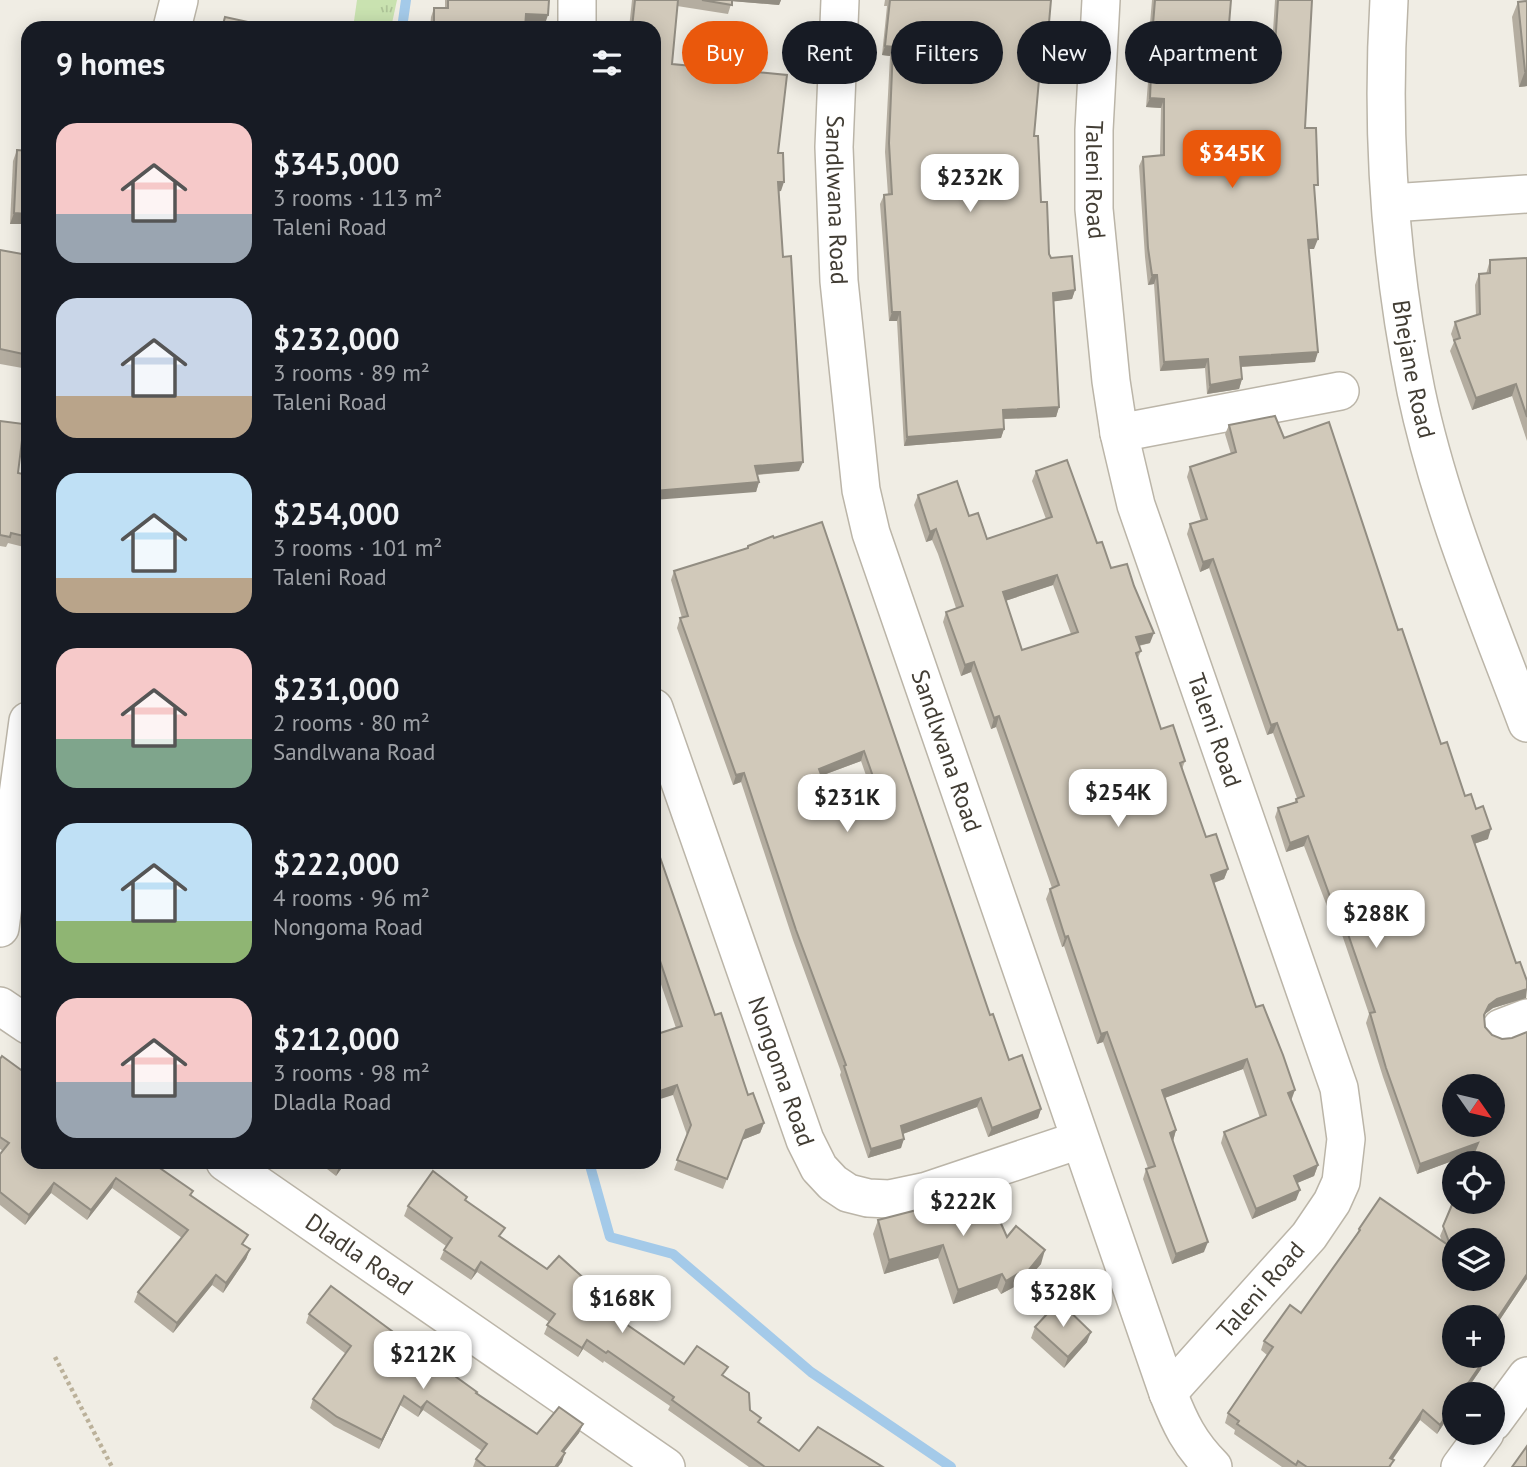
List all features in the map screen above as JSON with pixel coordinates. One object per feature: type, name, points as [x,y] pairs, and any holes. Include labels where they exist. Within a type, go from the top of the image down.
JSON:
[{"type":"street","points":[[174,21],[178,0]]},
{"type":"street","points":[[577,0],[577,21]]},
{"type":"street","name":"Sandlwana Road","points":[[840,0],[834,147],[839,281],[861,490],[871,533],[1168,1393],[1184,1432],[1195,1450],[1213,1467]]},
{"type":"street","name":"Taleni Road","points":[[1101,0],[1094,130],[1094,209],[1111,381],[1119,433],[1136,505],[1339,1088],[1346,1139],[1341,1182],[1324,1216],[1168,1393]]},
{"type":"street","name":"Bhejane Road","points":[[1388,0],[1384,109],[1402,306],[1416,391],[1455,531],[1527,723]]},
{"type":"street","points":[[1391,203],[1527,194]]},
{"type":"street","points":[[1119,433],[1340,391]]},
{"type":"street","name":"Nongoma Road","points":[[661,728],[805,1140],[819,1168],[833,1183],[848,1193],[889,1199],[927,1191],[1079,1140]]},
{"type":"street","points":[[0,928],[21,773]]},
{"type":"street","points":[[0,1006],[21,1021]]},
{"type":"street","name":"Dladla Road","points":[[235,1169],[666,1467]]},
{"type":"street","points":[[1505,1406],[1527,1376]]},
{"type":"street","points":[[1460,1467],[1476,1445]]},
{"type":"path","points":[[55,1357],[112,1467]]},
{"type":"green space","points":[[357,0],[397,0],[392,21],[354,21]]},
{"type":"building","points":[[448,0],[549,0],[548,15],[526,14],[526,21],[434,21],[434,8],[448,8]]},
{"type":"building","points":[[635,0],[678,0],[672,64],[682,65],[682,84],[768,84],[768,73],[782,75],[782,84],[786,84],[778,153],[783,153],[784,182],[778,182],[783,257],[791,256],[803,462],[755,466],[759,482],[661,490],[661,21],[633,21]]},
{"type":"building","points":[[702,0],[732,0],[732,5]]},
{"type":"building","points":[[890,0],[1051,0],[1049,21],[1017,21],[1017,84],[1039,84],[1034,136],[1038,136],[1041,202],[1047,202],[1049,254],[1051,258],[1072,256],[1075,290],[1053,293],[1059,407],[1003,410],[1004,429],[907,437],[900,312],[892,312],[884,195],[892,194],[889,143],[891,84],[1003,84],[1003,21],[891,21],[891,47],[885,46]]},
{"type":"building","points":[[1155,0],[1231,0],[1229,21],[1153,21]]},
{"type":"building","points":[[1278,0],[1312,0],[1305,128],[1316,128],[1318,185],[1314,185],[1318,239],[1308,240],[1318,352],[1240,357],[1242,379],[1210,385],[1208,359],[1164,362],[1157,275],[1152,275],[1148,248],[1143,157],[1164,155],[1164,99],[1150,98],[1151,84],[1282,84],[1282,21],[1277,21]]},
{"type":"building","points":[[1527,1],[1527,71],[1525,71],[1518,2]]},
{"type":"building","points":[[225,17],[243,21],[224,21]]},
{"type":"building","points":[[17,150],[21,150],[21,214],[14,213]]},
{"type":"building","points":[[0,250],[21,254],[21,354],[0,349]]},
{"type":"building","points":[[1527,258],[1527,417],[1516,384],[1476,398],[1454,340],[1460,338],[1455,322],[1480,314],[1479,274],[1490,273],[1490,260]]},
{"type":"building","points":[[1275,416],[1284,438],[1329,422],[1398,630],[1402,629],[1441,744],[1447,742],[1465,796],[1471,794],[1476,809],[1483,806],[1491,829],[1472,836],[1516,963],[1520,962],[1527,981],[1527,989],[1497,999],[1489,1005],[1484,1015],[1485,1027],[1492,1035],[1502,1039],[1527,1032],[1527,1274],[1505,1307],[1442,1305],[1442,1368],[1479,1368],[1469,1382],[1442,1382],[1442,1422],[1440,1425],[1423,1410],[1390,1458],[1394,1460],[1389,1467],[1307,1467],[1298,1461],[1296,1465],[1237,1424],[1239,1421],[1228,1413],[1273,1347],[1264,1341],[1290,1305],[1301,1313],[1380,1198],[1442,1241],[1442,1291],[1505,1291],[1505,1228],[1443,1226],[1448,1214],[1505,1214],[1505,1151],[1475,1151],[1478,1143],[1456,1151],[1442,1151],[1442,1156],[1420,1164],[1386,1068],[1370,1013],[1375,1012],[1340,911],[1336,913],[1308,836],[1290,843],[1278,808],[1297,802],[1296,799],[1304,796],[1277,723],[1271,725],[1213,559],[1203,562],[1190,524],[1207,519],[1190,467],[1236,452],[1229,425]]},
{"type":"building","points":[[0,421],[21,424],[18,473],[21,474],[21,535],[11,533],[10,537],[0,535]]},
{"type":"building","points":[[1067,460],[1097,543],[1102,542],[1111,568],[1127,564],[1154,633],[1136,637],[1141,651],[1136,653],[1161,729],[1173,725],[1185,761],[1180,763],[1206,837],[1216,834],[1228,869],[1211,875],[1256,1007],[1263,1005],[1283,1055],[1295,1090],[1288,1093],[1318,1165],[1294,1176],[1300,1190],[1256,1209],[1224,1132],[1266,1115],[1247,1059],[1162,1090],[1176,1130],[1170,1133],[1208,1242],[1176,1254],[1146,1169],[1155,1166],[1107,1032],[1101,1034],[1068,936],[1065,937],[1050,889],[1059,885],[999,716],[994,718],[974,662],[965,665],[946,612],[963,606],[936,529],[930,532],[918,495],[957,481],[969,516],[978,513],[987,539],[1052,517],[1036,471]],"holes":[[[1057,575],[1078,632],[1022,650],[1003,592]]]},
{"type":"building","points":[[822,522],[990,1015],[993,1014],[1009,1060],[1022,1055],[1041,1109],[992,1128],[981,1098],[901,1126],[904,1139],[871,1149],[844,1066],[846,1065],[796,930],[744,773],[736,775],[680,618],[688,616],[674,571],[748,548],[773,536],[774,538]],"holes":[[[864,751],[882,802],[837,817],[819,769]]]},
{"type":"building","points":[[661,860],[715,1015],[721,1013],[748,1095],[753,1093],[764,1123],[746,1130],[727,1179],[677,1160],[691,1125],[677,1085],[661,1091],[661,1033],[682,1026],[661,964]]},
{"type":"building","points":[[2,1056],[21,1070],[21,1169],[161,1169],[193,1191],[190,1195],[248,1235],[242,1244],[250,1249],[226,1283],[216,1275],[177,1323],[138,1292],[188,1230],[116,1178],[91,1210],[54,1183],[29,1215],[0,1192],[0,1154],[9,1143],[0,1137]]},
{"type":"building","points":[[433,1171],[467,1197],[465,1200],[505,1228],[499,1236],[547,1269],[559,1256],[587,1281],[634,1312],[626,1324],[684,1364],[697,1346],[728,1367],[722,1375],[749,1393],[750,1410],[761,1418],[758,1422],[799,1451],[818,1427],[883,1467],[765,1467],[672,1400],[674,1397],[608,1351],[606,1353],[587,1340],[582,1348],[547,1325],[555,1314],[481,1262],[475,1271],[444,1250],[452,1238],[408,1206]]},
{"type":"building","points":[[983,1183],[1007,1237],[1016,1226],[1045,1250],[1023,1277],[1019,1273],[1006,1281],[1002,1274],[958,1290],[943,1245],[889,1260],[878,1220],[936,1205],[933,1199]]},
{"type":"building","points":[[331,1286],[423,1354],[427,1350],[451,1367],[448,1371],[476,1393],[537,1434],[559,1407],[583,1424],[562,1451],[565,1453],[555,1467],[486,1467],[476,1459],[487,1444],[427,1401],[421,1408],[404,1396],[382,1440],[337,1417],[313,1399],[351,1346],[309,1314]]},
{"type":"building","points":[[1059,1301],[1091,1332],[1068,1357],[1035,1327]]},
{"type":"building","points":[[1527,1446],[1527,1467],[1512,1467]]},
{"type":"waterway","points":[[403,21],[406,0]]},
{"type":"waterway","points":[[591,1169],[610,1237],[673,1254],[811,1372],[951,1467]]}]
